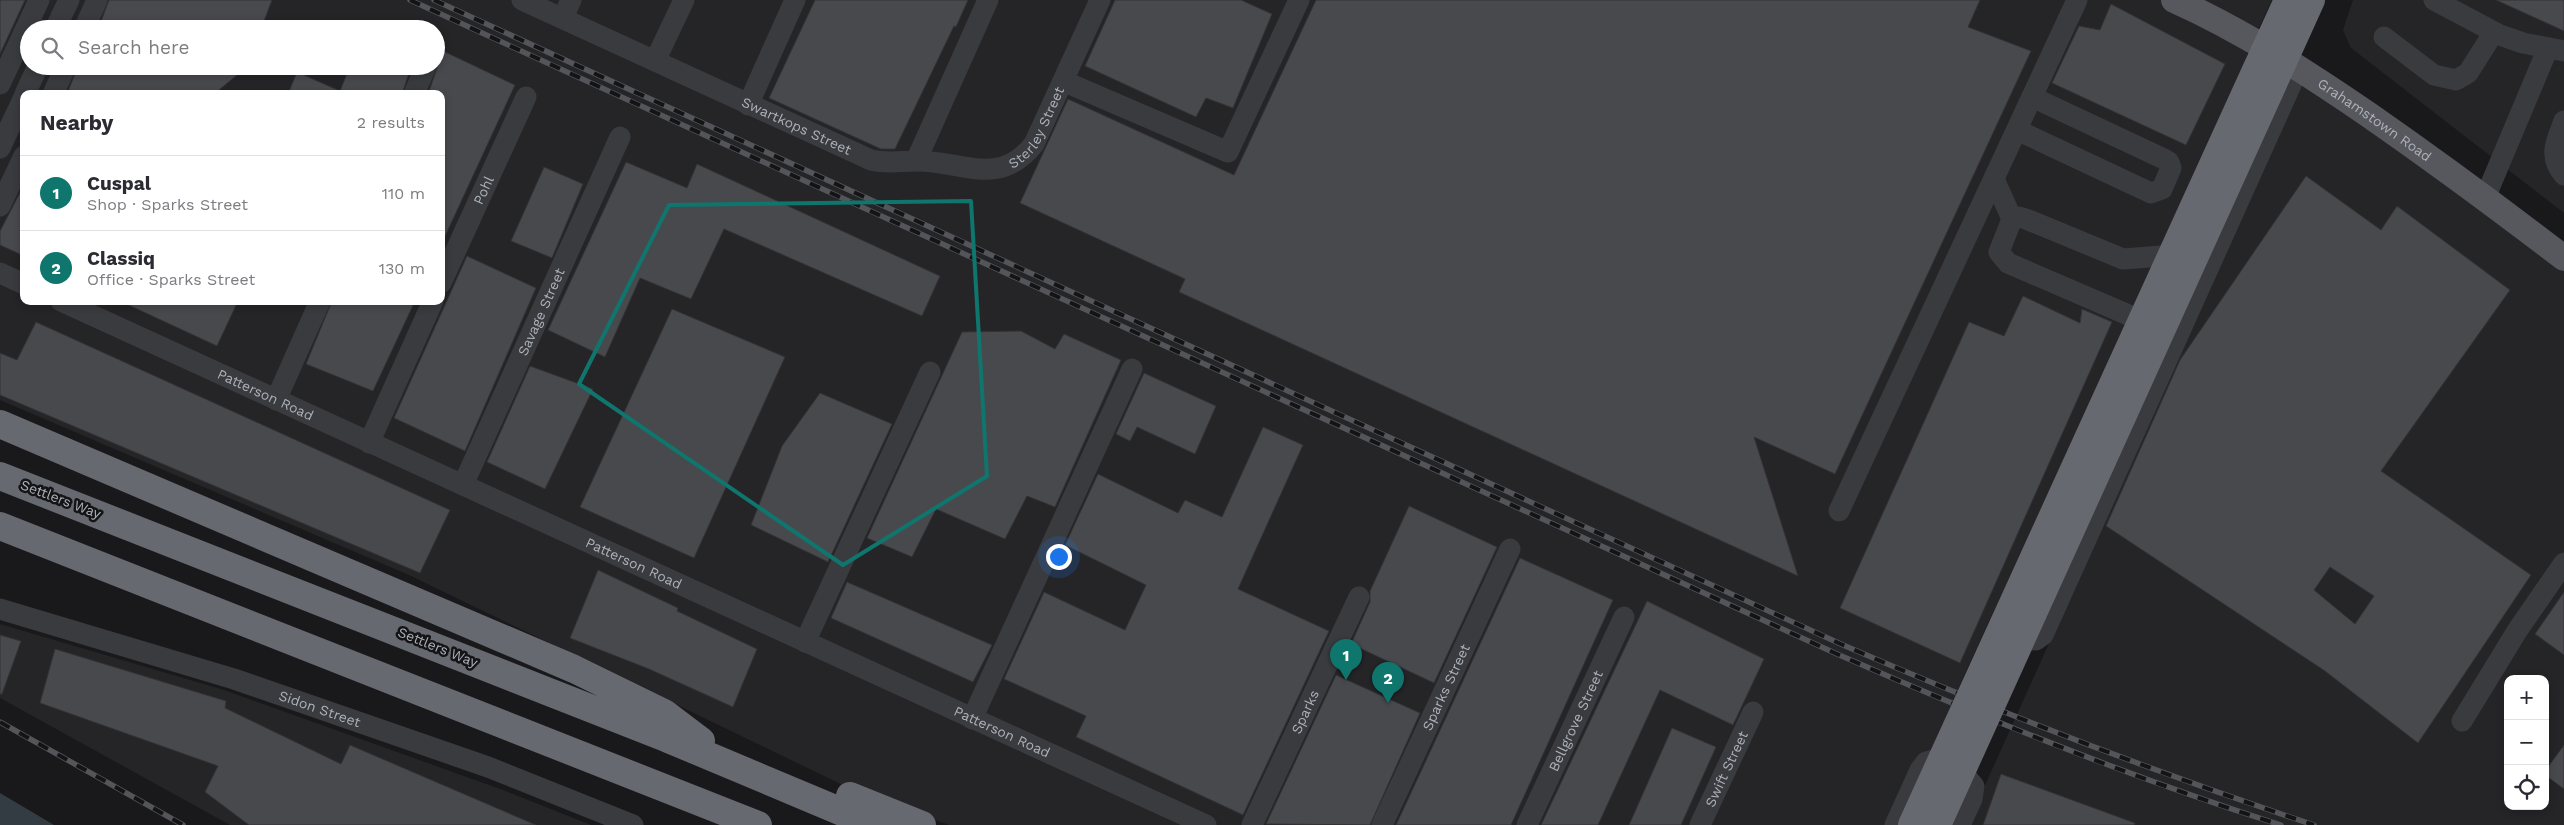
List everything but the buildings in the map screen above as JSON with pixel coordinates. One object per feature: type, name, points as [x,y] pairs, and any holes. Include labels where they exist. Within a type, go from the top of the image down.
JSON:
[{"type":"highway","points":[[1912,825],[2288,0]]},
{"type":"highway","points":[[1937,825],[2311,0]]},
{"type":"highway","points":[[0,424],[434,608],[600,681],[664,713],[734,765]]},
{"type":"highway","name":"Settlers Way","points":[[0,476],[413,636],[734,765],[799,795],[873,825]]},
{"type":"highway","points":[[0,526],[758,825]]},
{"type":"highway","points":[[799,795],[845,794],[922,825]]},
{"type":"main road","name":"Grahamstown Road","points":[[2174,0],[2260,44],[2299,67],[2484,198],[2564,258]]},
{"type":"street","points":[[30,20],[39,0]]},
{"type":"street","points":[[59,20],[69,0]]},
{"type":"street","points":[[88,20],[98,0]]},
{"type":"street","name":"Swartkops Street","points":[[522,0],[567,9],[655,61],[871,160],[885,164],[916,161]]},
{"type":"street","points":[[655,61],[684,0]]},
{"type":"street","points":[[748,105],[795,0]]},
{"type":"street","points":[[916,161],[988,0]]},
{"type":"street","name":"Sterley Street","points":[[916,161],[992,169],[1008,167],[1024,156],[1034,144],[1100,0]]},
{"type":"street","points":[[1063,81],[1228,152],[1298,0]]},
{"type":"street","points":[[1839,511],[2077,0]]},
{"type":"street","points":[[2434,0],[2494,32],[2523,43],[2556,50],[2484,198]]},
{"type":"street","points":[[2384,37],[2434,75],[2456,80],[2468,73],[2494,32]]},
{"type":"street","points":[[0,84],[20,41]]},
{"type":"street","points":[[2260,44],[1994,620],[2033,640],[2043,635],[2299,67]]},
{"type":"street","points":[[26,90],[34,75]]},
{"type":"street","points":[[55,90],[62,75]]},
{"type":"street","points":[[416,90],[422,75]]},
{"type":"street","name":"Pohl","points":[[445,274],[526,97]]},
{"type":"street","points":[[2017,130],[2151,193],[2162,189],[2171,168],[2169,162],[2032,97]]},
{"type":"street","points":[[0,148],[20,104]]},
{"type":"street","points":[[2564,121],[2554,145],[2553,154],[2555,164],[2564,175]]},
{"type":"street","name":"Savage Street","points":[[463,486],[620,137]]},
{"type":"street","points":[[0,206],[20,164]]},
{"type":"street","points":[[1994,179],[2012,219],[1999,252],[2008,263],[2133,317]]},
{"type":"street","points":[[2012,219],[2019,217],[2026,219],[2123,260],[2162,256]]},
{"type":"street","points":[[0,273],[20,283]]},
{"type":"street","points":[[0,286],[20,285]]},
{"type":"street","name":"Patterson Road","points":[[70,305],[1206,825]]},
{"type":"street","points":[[276,400],[318,305]]},
{"type":"street","points":[[369,443],[431,305]]},
{"type":"street","points":[[972,718],[1132,369]]},
{"type":"street","points":[[805,642],[930,372]]},
{"type":"street","name":"Sparks Street","points":[[1382,825],[1510,548]]},
{"type":"street","points":[[2462,721],[2517,630],[2564,563]]},
{"type":"street","name":"Sparks","points":[[1252,825],[1358,598]]},
{"type":"street","name":"Sidon Street","points":[[0,609],[234,679],[488,767],[633,825]]},
{"type":"street","name":"Bellgrove Street","points":[[1528,825],[1624,617]]},
{"type":"street","name":"Swift Street","points":[[1700,825],[1753,712]]},
{"type":"street","points":[[1895,825],[1920,770],[1926,762],[1934,760],[1968,778],[1974,786],[1972,799],[1960,825]]},
{"type":"highlighted area","points":[[971,201],[987,476],[843,565],[579,384],[669,205]]},
{"type":"shaded area","points":[[0,0],[2272,0],[2248,51],[2244,69],[1968,667],[1898,825],[949,825],[853,790],[409,575],[0,400]]},
{"type":"shaded area","points":[[2353,0],[2564,0],[2564,213],[2351,48],[2343,30]]},
{"type":"shaded area","points":[[2303,81],[2564,268],[2564,825],[1967,825]]},
{"type":"shaded area","points":[[0,624],[224,690],[503,790],[591,825],[230,825],[0,698]]},
{"type":"shaded area","points":[[0,793],[54,825],[0,825]]},
{"type":"railway","points":[[410,0],[1837,654],[2057,746],[2168,787],[2281,825]]},
{"type":"railway","points":[[434,0],[1843,645],[1959,694],[2077,740],[2195,784],[2314,825]]},
{"type":"railway","points":[[0,722],[183,825]]},
{"type":"place","name":"Cuspal","points":[[1346,680]]},
{"type":"place","name":"Classiq","points":[[1388,703]]}]
